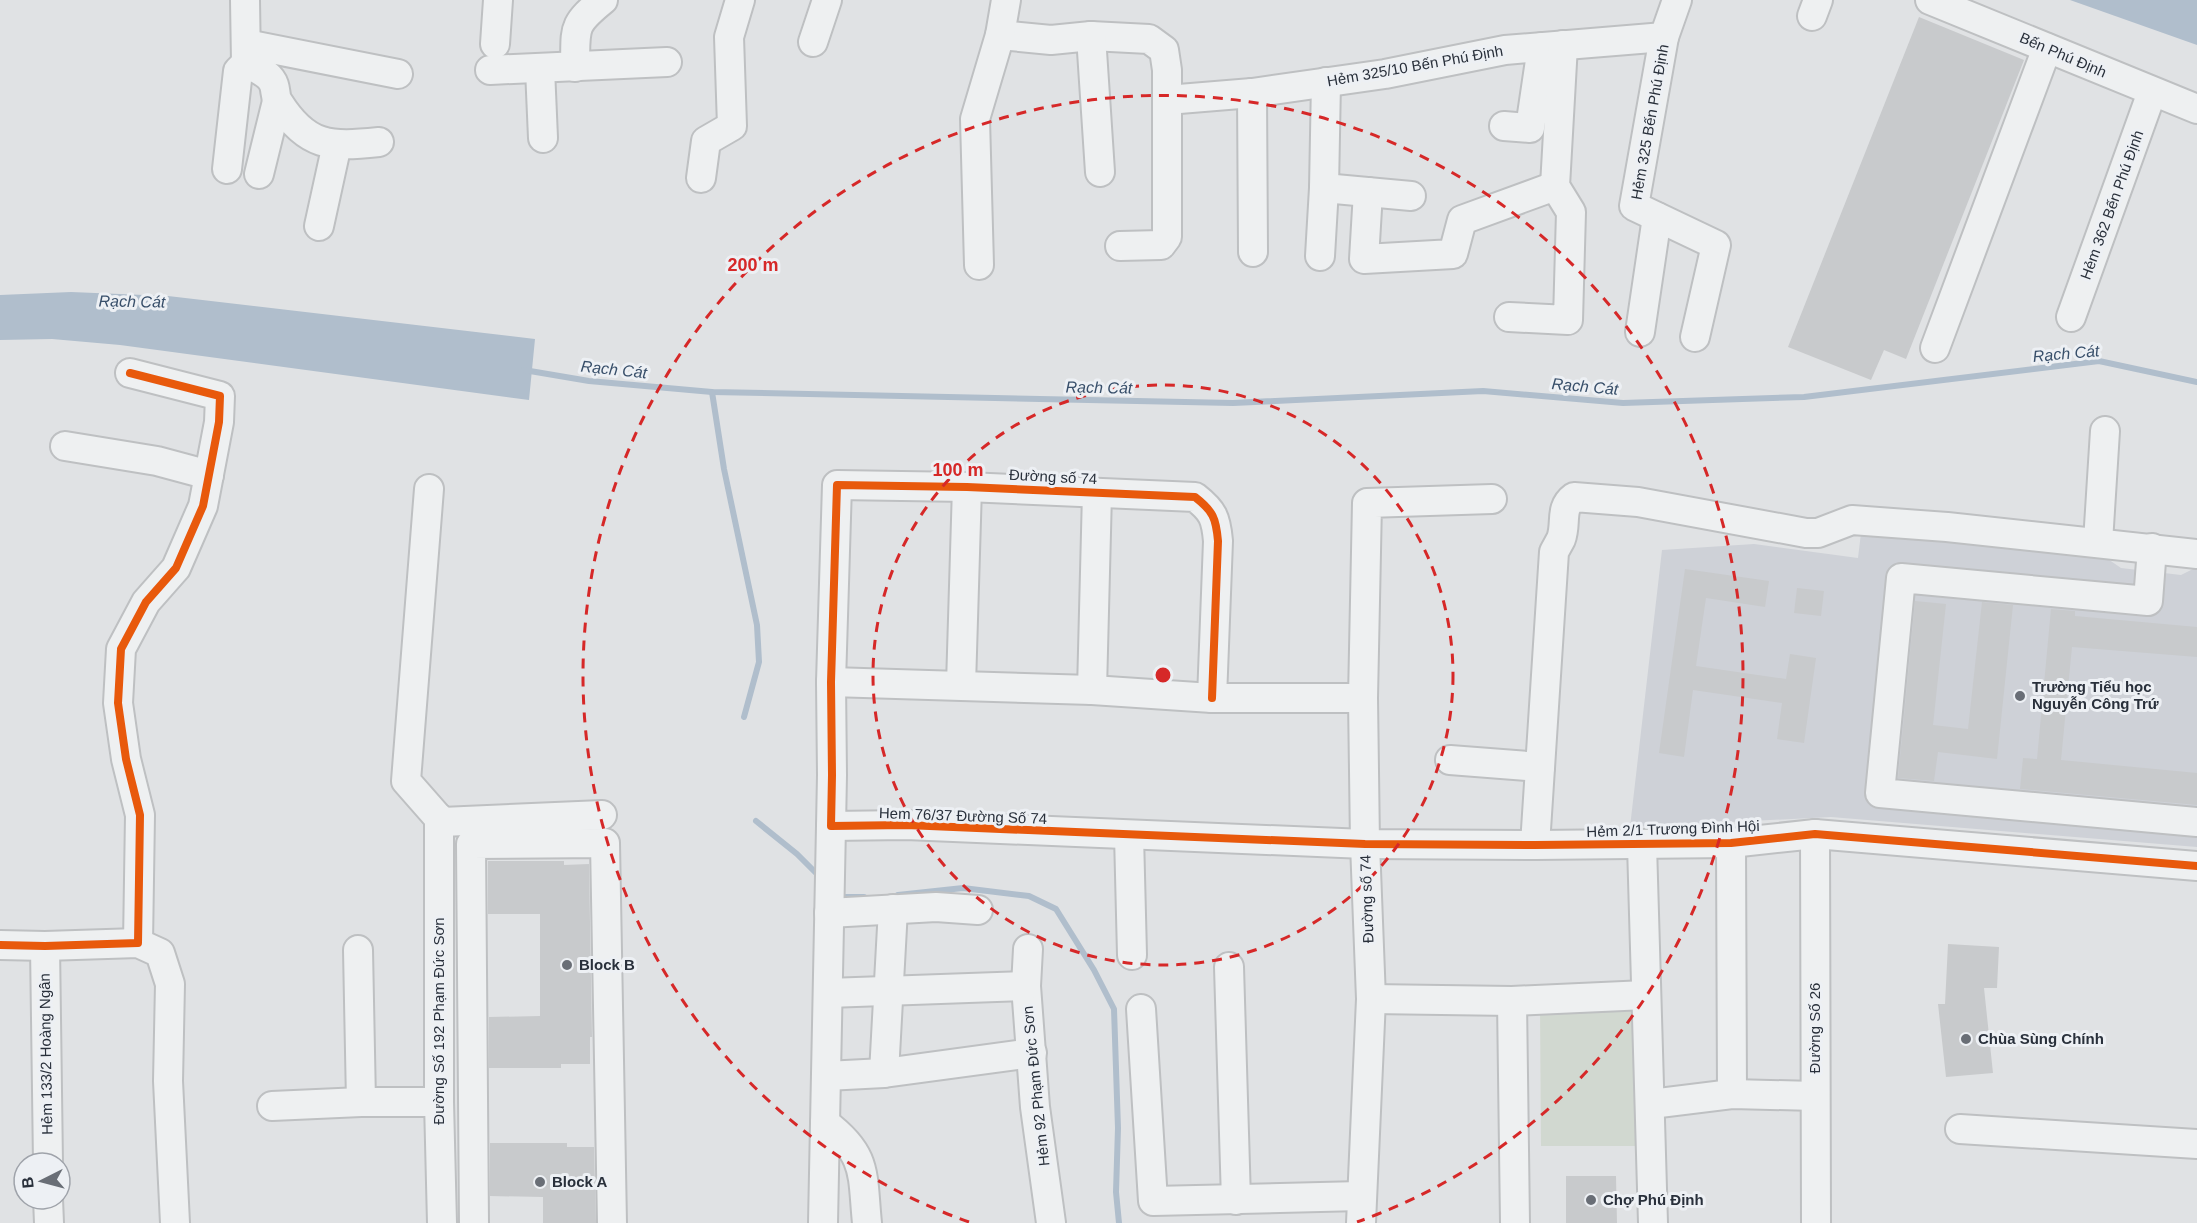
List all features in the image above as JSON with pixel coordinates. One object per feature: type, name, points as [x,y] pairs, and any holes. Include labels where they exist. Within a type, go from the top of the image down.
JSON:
[{"type":"street","points":[[227,169],[238,71],[246,53],[245,0]]},
{"type":"street","points":[[498,0],[492,57],[540,69],[667,63]]},
{"type":"street","points":[[575,67],[576,28],[582,19],[603,0]]},
{"type":"street","points":[[701,178],[706,141],[732,126],[729,37],[740,0]]},
{"type":"street","points":[[813,42],[828,0]]},
{"type":"street","points":[[979,265],[975,119],[1000,35],[1006,0]]},
{"type":"street","name":"Hẻm 325 Bến Phú Định","points":[[1677,0],[1664,37],[1634,206],[1716,245],[1695,337]]},
{"type":"street","name":"Bến Phú Định","points":[[1930,0],[2197,109]]},
{"type":"street","points":[[1000,35],[1051,40],[1091,36],[1149,39],[1164,50],[1167,100],[1167,237],[1161,245],[1120,246]]},
{"type":"street","points":[[1091,36],[1100,172]]},
{"type":"street","name":"Hẻm 325/10 Bến Phú Định","points":[[1167,100],[1252,93],[1385,74],[1505,50],[1664,37]]},
{"type":"street","points":[[1504,126],[1530,128],[1552,46]]},
{"type":"street","points":[[1509,317],[1568,320],[1571,212],[1555,186],[1552,46]]},
{"type":"street","points":[[1935,348],[2047,48]]},
{"type":"street","points":[[246,53],[398,74]]},
{"type":"street","points":[[246,53],[274,84],[277,101],[258,174]]},
{"type":"street","points":[[540,69],[543,138]]},
{"type":"street","points":[[1320,256],[1326,82]]},
{"type":"street","name":"Hẻm 362 Bến Phú Định","points":[[2071,317],[2152,92]]},
{"type":"street","points":[[1252,93],[1253,252]]},
{"type":"street","points":[[277,101],[300,131],[318,141],[337,144],[379,142]]},
{"type":"street","points":[[318,226],[337,144]]},
{"type":"street","points":[[1368,192],[1364,259],[1453,254],[1462,220],[1555,186]]},
{"type":"street","points":[[1324,189],[1411,196]]},
{"type":"street","points":[[1640,332],[1657,217]]},
{"type":"street","points":[[130,373],[220,396],[219,422],[203,506],[176,568],[146,602],[121,649],[118,703],[126,759],[140,815],[138,943]]},
{"type":"street","points":[[2098,542],[2106,431]]},
{"type":"street","points":[[65,446],[158,461],[209,475]]},
{"type":"street","name":"Đường số 74","points":[[831,682],[837,484],[967,487],[1195,497],[1214,515],[1217,527],[1212,698]]},
{"type":"street","points":[[961,684],[967,487]]},
{"type":"street","points":[[429,489],[406,781],[442,822],[602,815]]},
{"type":"street","points":[[1092,690],[1097,493]]},
{"type":"street","points":[[1534,845],[1554,552],[1562,537],[1564,508],[1574,497],[1638,502],[1806,532],[1818,533],[1852,520],[1947,527],[2197,554]]},
{"type":"street","name":"Đường số 74","points":[[1361,1210],[1371,999],[1365,844],[1363,698],[1367,503],[1492,499]]},
{"type":"street","points":[[2152,548],[2148,601],[1901,578],[1880,793],[2197,822]]},
{"type":"street","points":[[823,1223],[832,775],[831,682],[961,684],[1212,698],[1363,698]]},
{"type":"street","points":[[1450,760],[1540,766]]},
{"type":"street","name":"Đường Số 192 Phạm Đức Sơn","points":[[439,818],[441,1223]]},
{"type":"street","name":"Hem 76/37 Đường Số 74","points":[[831,826],[906,825],[1365,844]]},
{"type":"street","name":"Hẻm 2/1 Trương Đình Hội","points":[[1365,844],[1642,845],[1731,843],[1815,834],[2197,866]]},
{"type":"street","name":"Đường Số 26","points":[[1815,834],[1816,1223]]},
{"type":"street","points":[[1129,835],[1132,955]]},
{"type":"street","points":[[474,1223],[471,844],[605,843],[612,1223]]},
{"type":"street","points":[[1731,843],[1732,1094]]},
{"type":"street","points":[[1642,845],[1653,1223]]},
{"type":"street","points":[[829,913],[936,906],[978,910]]},
{"type":"street","points":[[884,1073],[892,909]]},
{"type":"street","points":[[0,945],[138,943],[160,953],[170,984],[168,1081],[174,1223]]},
{"type":"street","name":"Hẻm 133/2 Hoàng Ngân","points":[[45,946],[48,1151]]},
{"type":"street","name":"Hẻm 92 Phạm Đức Sơn","points":[[1028,949],[1026,986],[1035,1107],[1051,1223]]},
{"type":"street","points":[[358,950],[361,1102]]},
{"type":"street","points":[[1229,967],[1236,1200]]},
{"type":"street","points":[[828,993],[1026,986]]},
{"type":"street","points":[[1371,999],[1512,1001],[1646,995]]},
{"type":"street","points":[[1512,1001],[1515,1223]]},
{"type":"street","points":[[1141,1009],[1153,1201],[1236,1200],[1361,1210]]},
{"type":"street","points":[[826,1076],[884,1073],[1032,1053]]},
{"type":"street","points":[[1651,1104],[1732,1094],[1815,1096]]},
{"type":"street","points":[[272,1106],[361,1102],[439,1102]]},
{"type":"street","points":[[825,1123],[848,1142],[857,1155],[867,1223]]},
{"type":"street","points":[[1960,1129],[2197,1144]]},
{"type":"shaded area","name":"Trường Tiểu học Nguyễn Công Trứ","points":[[1861,533],[2102,555],[2121,568],[2181,575],[2197,567],[2197,847],[1831,817],[1630,827],[1662,550],[1754,544],[1858,558]]},
{"type":"shaded area","points":[[1540,1006],[1641,1006],[1642,1146],[1541,1146]]},
{"type":"water","points":[[2070,0],[2197,0],[2197,45]]},
{"type":"water","points":[[71,292],[168,296],[535,339],[529,400],[120,345],[52,339],[0,340],[0,295]]},
{"type":"building","points":[[1919,17],[2024,60],[1906,359],[1884,350],[1871,380],[1788,347]]},
{"type":"building","points":[[1685,569],[1769,581],[1765,607],[1706,598],[1696,666],[1786,679],[1790,654],[1816,658],[1804,743],[1777,739],[1782,703],[1693,690],[1684,757],[1659,753]]},
{"type":"building","points":[[1797,588],[1824,591],[1821,616],[1794,613]]},
{"type":"building","points":[[1915,601],[1946,604],[1933,725],[1968,729],[1982,602],[2013,605],[1997,759],[1938,752],[1934,781],[1898,778]]},
{"type":"building","points":[[2051,609],[2075,611],[2075,616],[2197,627],[2197,657],[2072,647],[2061,760],[2197,773],[2197,805],[2020,789],[2023,758],[2037,759]]},
{"type":"building","name":"Block B","points":[[488,861],[564,861],[564,865],[589,864],[592,1037],[590,1037],[590,1064],[561,1064],[561,1068],[489,1068],[489,1017],[540,1016],[540,914],[488,914]]},
{"type":"building","points":[[1948,944],[1999,947],[1997,988],[1984,988],[1993,1073],[1946,1077],[1938,1004],[1945,1004]]},
{"type":"building","name":"Block A","points":[[490,1143],[567,1143],[567,1147],[594,1147],[596,1223],[543,1223],[543,1197],[490,1196]]},
{"type":"building","name":"Chợ Phú Định","points":[[1566,1176],[1616,1176],[1617,1223],[1566,1223]]},
{"type":"waterway","name":"Rạch Cát","points":[[524,370],[589,381],[712,392],[1233,403],[1483,391],[1623,403],[1804,397],[2099,361],[2197,382]]},
{"type":"waterway","points":[[712,392],[724,469],[757,625],[759,662],[744,717]]},
{"type":"waterway","points":[[756,821],[797,854],[821,878]]},
{"type":"waterway","points":[[898,895],[963,888],[1029,896],[1056,909],[1094,970],[1114,1009],[1118,1128],[1116,1192],[1119,1223]]},
{"type":"waterway","points":[[837,893],[842,897],[864,897]]},
{"type":"cycle path","points":[[0,945],[138,943],[140,815],[126,759],[118,703],[121,649],[146,602],[176,568],[203,506],[219,422],[220,396],[130,373]]},
{"type":"cycle path","points":[[1212,698],[1218,541],[1212,516],[1195,497],[967,487],[837,485],[831,682],[831,826],[906,825],[1365,844],[1731,843],[1815,834],[2197,866]]},
{"type":"place","name":"Trường Tiểu học Nguyễn Công Trứ","points":[[2020,696]]},
{"type":"place","name":"Block B","points":[[567,965]]},
{"type":"place","name":"Chùa Sùng Chính","points":[[1966,1039]]},
{"type":"place","name":"Block A","points":[[540,1182]]},
{"type":"place","name":"Chợ Phú Định","points":[[1591,1200]]}]
